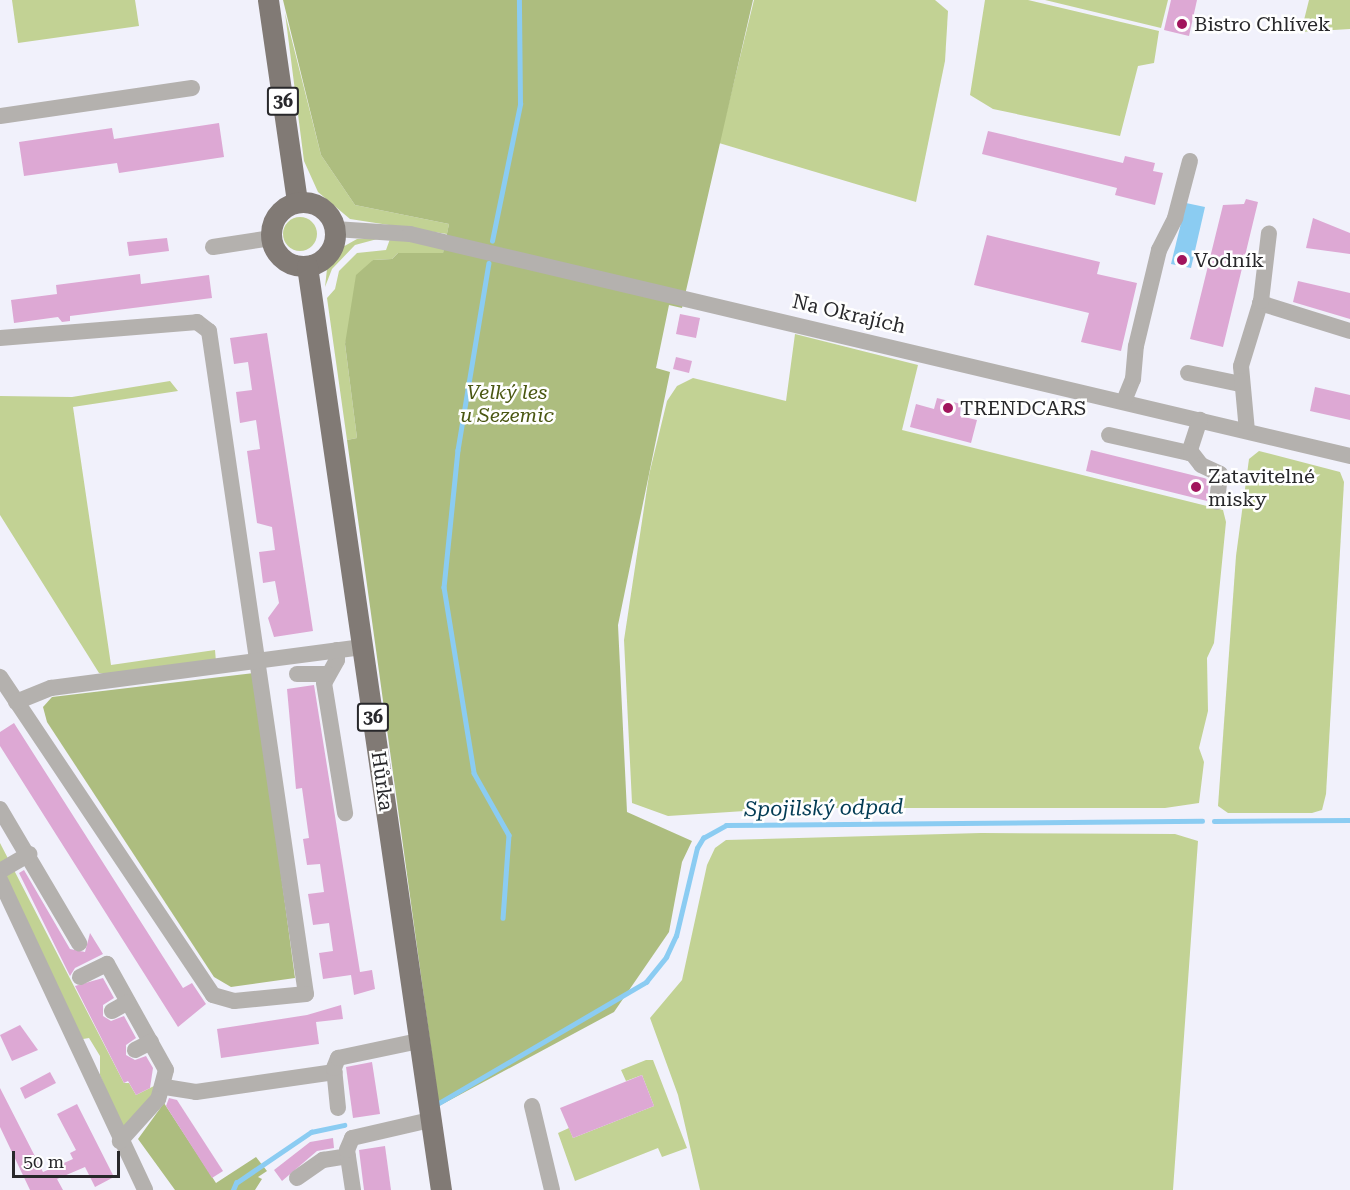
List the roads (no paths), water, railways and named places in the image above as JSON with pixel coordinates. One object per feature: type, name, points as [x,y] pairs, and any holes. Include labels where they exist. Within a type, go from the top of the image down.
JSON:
[{"type":"main road","name":"36","points":[[268,0],[297,202]]},
{"type":"main road","points":[[297,202],[321,207],[335,229],[329,253],[307,266],[282,259],[271,238],[277,214],[297,202]]},
{"type":"main road","name":"Hůrka","points":[[307,266],[441,1190]]},
{"type":"street","points":[[0,116],[192,88]]},
{"type":"street","points":[[1124,401],[1133,379],[1136,346],[1158,250],[1175,218],[1190,161]]},
{"type":"street","name":"Na Okrajích","points":[[335,229],[410,234],[1350,456]]},
{"type":"street","points":[[1247,431],[1240,384],[1243,351],[1260,303],[1269,233]]},
{"type":"street","points":[[213,247],[271,238]]},
{"type":"street","points":[[1260,303],[1350,332]]},
{"type":"street","points":[[0,338],[197,322],[209,332],[306,994],[234,1001],[213,995],[0,677]]},
{"type":"street","points":[[1188,373],[1240,384]]},
{"type":"street","points":[[1191,452],[1200,420]]},
{"type":"street","points":[[1109,435],[1191,452],[1201,465],[1220,474],[1217,502]]},
{"type":"street","points":[[16,702],[51,688],[362,647]]},
{"type":"street","points":[[337,650],[324,683],[345,813]]},
{"type":"street","points":[[297,674],[328,674]]},
{"type":"street","points":[[0,809],[29,854],[79,943]]},
{"type":"street","points":[[0,871],[29,854]]},
{"type":"street","points":[[0,880],[120,1141],[145,1190]]},
{"type":"street","points":[[80,977],[106,964],[166,1070],[165,1087],[120,1141]]},
{"type":"street","points":[[112,1011],[128,1002]]},
{"type":"street","points":[[338,1107],[335,1063],[343,1055],[419,1041]]},
{"type":"street","points":[[135,1050],[151,1042]]},
{"type":"street","points":[[165,1087],[196,1092],[335,1072]]},
{"type":"street","points":[[532,1106],[552,1190]]},
{"type":"street","points":[[353,1190],[348,1156],[352,1138],[430,1120]]},
{"type":"street","points":[[297,1178],[323,1160],[348,1156]]},
{"type":"water","points":[[1186,203],[1205,207],[1191,268],[1171,264]]},
{"type":"waterway","points":[[492,241],[520,104],[519,0]]},
{"type":"waterway","points":[[489,263],[458,450],[444,587],[474,773],[509,835],[503,918]]},
{"type":"waterway","name":"Spojilský odpad","points":[[1214,821],[1350,820]]},
{"type":"waterway","name":"Spojilský odpad","points":[[439,1103],[646,982],[666,957],[676,936],[697,848],[703,838],[726,825],[1202,821]]},
{"type":"waterway","name":"Spojilský odpad","points":[[233,1190],[236,1183],[311,1132],[344,1125]]},
{"type":"place","name":"Bistro Chlívek","points":[[1182,24]]},
{"type":"place","name":"Vodník","points":[[1182,260]]},
{"type":"place","name":"TRENDCARS","points":[[948,408]]},
{"type":"place","name":"Zatavitelné misky","points":[[1196,487]]},
{"type":"park label","name":"Velký les u Sezemic","points":[[507,404]]}]
